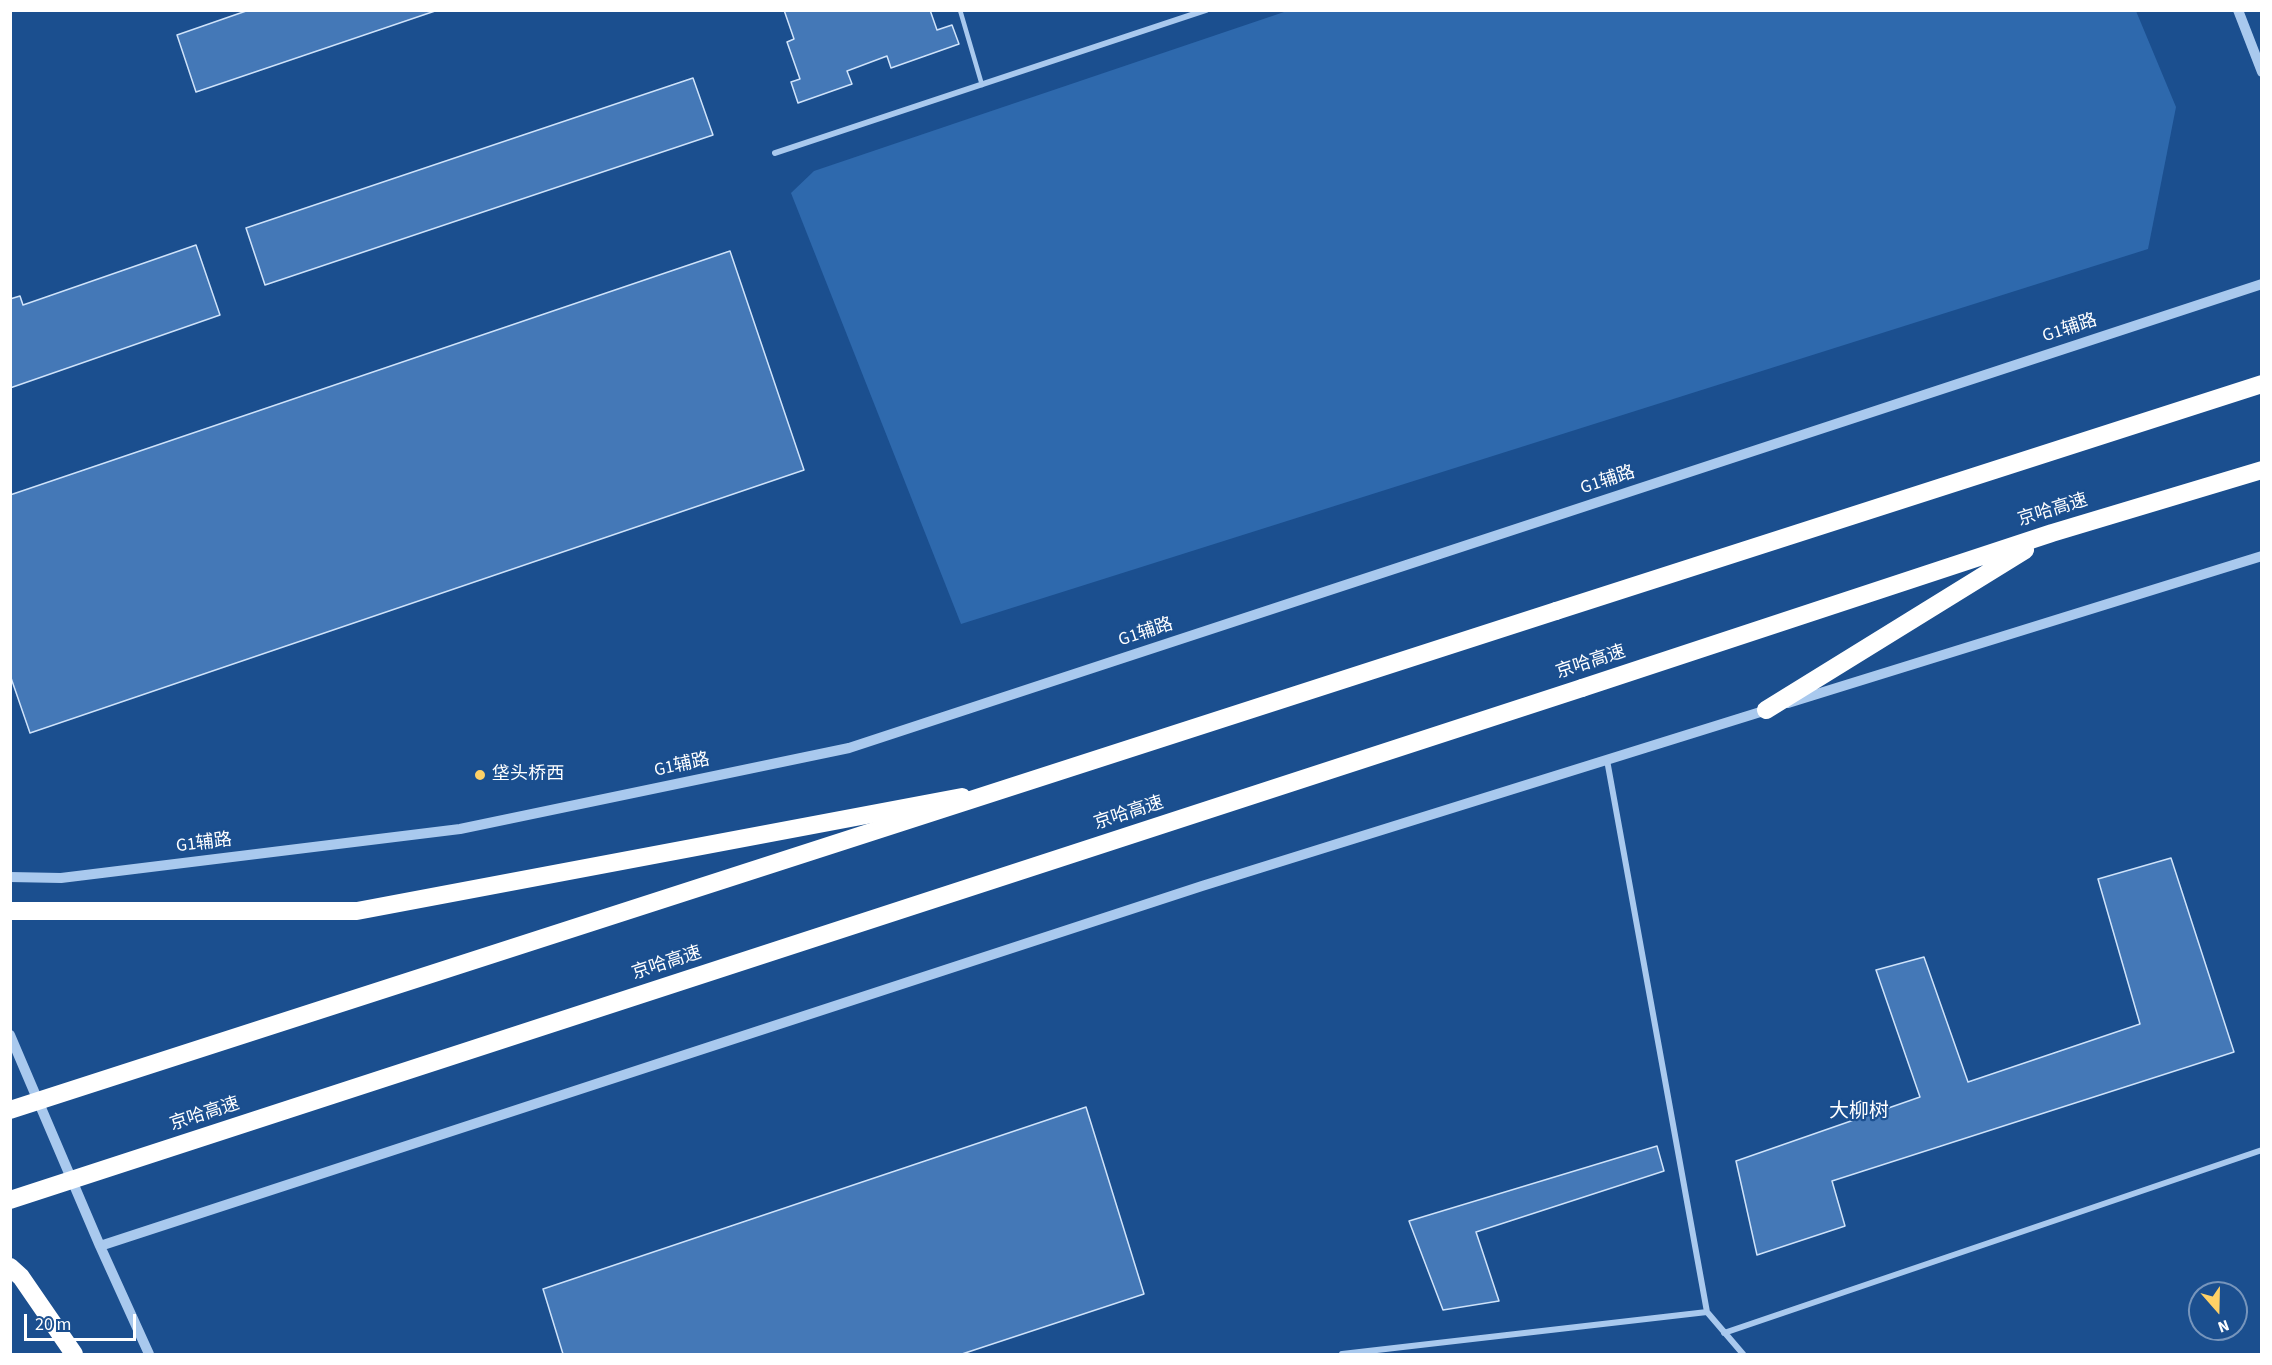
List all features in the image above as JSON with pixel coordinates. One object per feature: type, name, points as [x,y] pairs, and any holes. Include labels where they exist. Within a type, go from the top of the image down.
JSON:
[{"type":"highway","points":[[10,1110],[2262,384]]},
{"type":"highway","name":"京哈高速","points":[[10,1200],[2052,533],[2262,470]]},
{"type":"highway","points":[[1766,710],[2052,533]]},
{"type":"highway","points":[[10,911],[357,911],[1008,788]]},
{"type":"highway","points":[[10,1267],[21,1277],[74,1354]]},
{"type":"street","points":[[775,153],[1206,10]]},
{"type":"street","points":[[2238,10],[2262,72]]},
{"type":"street","name":"G1辅路","points":[[10,877],[61,878],[460,829],[849,748],[2262,284]]},
{"type":"street","points":[[100,1246],[1190,890],[2262,555]]},
{"type":"street","points":[[1607,760],[1707,1312],[1743,1354]]},
{"type":"street","points":[[10,1035],[149,1354]]},
{"type":"street","points":[[1724,1333],[2262,1150]]},
{"type":"street","points":[[1342,1354],[1707,1312]]},
{"type":"lane","points":[[960,10],[982,85]]},
{"type":"shaded area","points":[[1287,11],[2136,11],[2176,107],[2148,249],[961,624],[791,193],[814,171]]},
{"type":"building","points":[[249,10],[438,10],[196,92],[177,35]]},
{"type":"building","points":[[784,10],[930,10],[937,30],[952,25],[959,44],[891,68],[887,56],[847,71],[852,84],[798,103],[791,82],[800,79],[787,42],[794,39]]},
{"type":"building","points":[[693,78],[713,135],[265,285],[246,228]]},
{"type":"building","points":[[196,245],[220,315],[10,388],[10,299],[20,296],[23,305]]},
{"type":"building","points":[[730,251],[804,470],[30,733],[10,675],[10,495]]},
{"type":"building","points":[[2171,858],[2234,1052],[1832,1181],[1845,1226],[1757,1255],[1736,1161],[1920,1097],[1876,970],[1924,957],[1968,1082],[2140,1024],[2098,879]]},
{"type":"building","points":[[1086,1107],[1144,1294],[962,1354],[563,1354],[543,1289]]},
{"type":"building","points":[[1657,1146],[1664,1171],[1476,1232],[1499,1301],[1443,1310],[1409,1221]]},
{"type":"place","name":"垡头桥西","points":[[480,775]]},
{"type":"district","name":"大柳树","points":[[1859,1113]]}]
